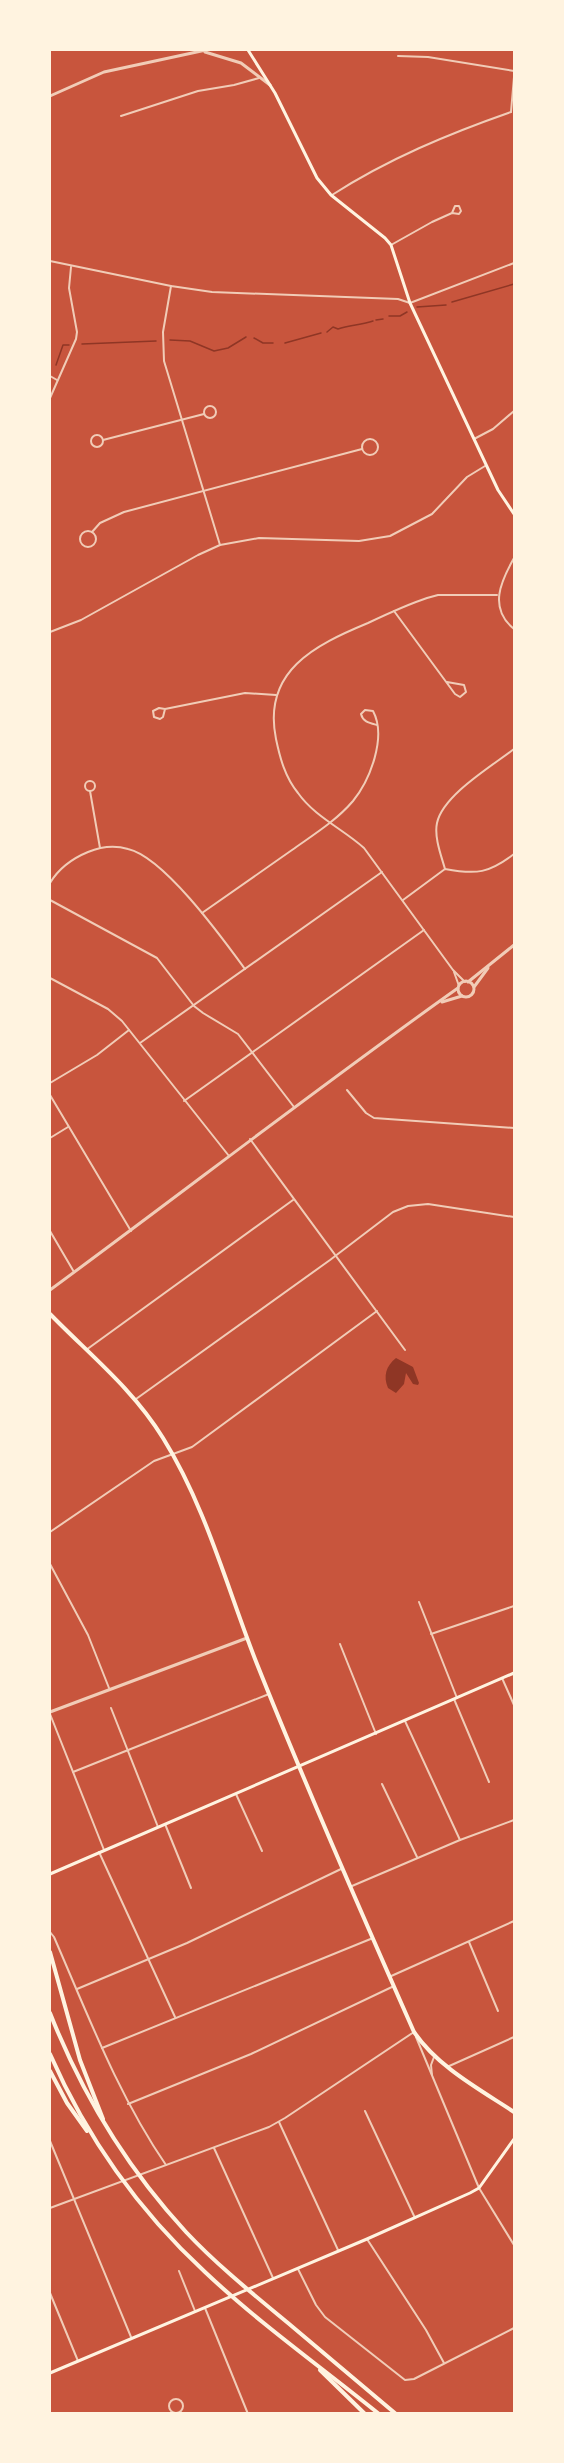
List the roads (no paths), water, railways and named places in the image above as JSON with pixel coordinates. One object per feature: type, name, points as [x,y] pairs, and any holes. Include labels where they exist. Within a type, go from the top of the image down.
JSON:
[{"type":"main road","points":[[248,50],[271,86],[311,168],[331,195],[385,238],[391,246],[410,303],[503,498],[514,514]]},
{"type":"main road","points":[[50,1314],[136,1399],[172,1455],[201,1515],[269,1694],[414,2032],[434,2057],[514,2112]]},
{"type":"main road","points":[[50,1874],[514,1673]]},
{"type":"main road","points":[[50,1952],[80,2060],[108,2131]]},
{"type":"main road","points":[[50,2013],[81,2083],[108,2131],[152,2192],[201,2247],[263,2303],[396,2414]]},
{"type":"main road","points":[[50,2054],[77,2109],[106,2157]]},
{"type":"main road","points":[[50,2071],[75,2114],[106,2157],[152,2217],[190,2258],[231,2296],[379,2414]]},
{"type":"main road","points":[[50,2373],[367,2239],[478,2188],[514,2139]]},
{"type":"main road","points":[[305,2355],[365,2414]]},
{"type":"street","points":[[50,96],[104,72],[206,50]]},
{"type":"street","points":[[200,51],[242,63],[271,86]]},
{"type":"street","points":[[398,56],[428,57],[514,71]]},
{"type":"street","points":[[331,195],[412,150],[444,136],[513,113],[514,77]]},
{"type":"street","points":[[121,116],[198,91],[259,78]]},
{"type":"street","points":[[391,246],[452,213]]},
{"type":"street","points":[[50,261],[171,286],[212,292],[398,300],[410,303],[514,263]]},
{"type":"street","points":[[50,398],[76,339],[70,298],[72,266]]},
{"type":"street","points":[[171,286],[165,314],[163,351],[170,386],[220,545]]},
{"type":"street","points":[[50,376],[57,380]]},
{"type":"street","points":[[209,406],[214,407],[217,411],[212,418],[204,414],[204,410],[209,406]]},
{"type":"street","points":[[474,439],[493,429],[514,411]]},
{"type":"street","points":[[103,440],[102,445],[97,448],[91,442],[96,435],[103,440],[204,414]]},
{"type":"street","points":[[368,439],[374,440],[377,444],[377,451],[372,455],[366,454],[362,449],[363,443],[368,439]]},
{"type":"street","points":[[92,532],[100,523],[124,512],[362,449]]},
{"type":"street","points":[[50,632],[81,620],[220,545],[259,538],[359,541],[390,536],[432,514],[467,477],[487,465]]},
{"type":"street","points":[[86,531],[92,532],[95,536],[94,544],[88,547],[80,540],[81,535],[86,531]]},
{"type":"street","points":[[514,558],[497,595],[502,612],[514,629]]},
{"type":"street","points":[[474,989],[453,970],[364,849],[298,794],[283,767],[274,731],[276,695],[294,665],[313,648],[438,595],[497,595]]},
{"type":"street","points":[[394,612],[457,696],[464,695],[466,692],[464,685],[447,682]]},
{"type":"street","points":[[165,710],[245,693],[276,695]]},
{"type":"street","points":[[202,913],[330,823],[352,802],[365,782],[378,745],[377,725],[373,711],[365,710],[362,718],[366,722],[377,725]]},
{"type":"street","points":[[445,869],[437,837],[437,825],[444,806],[514,749]]},
{"type":"street","points":[[90,791],[100,848]]},
{"type":"street","points":[[50,884],[69,862],[100,848],[129,849],[142,854],[155,863],[202,913],[245,969]]},
{"type":"street","points":[[403,900],[445,869],[471,874],[483,872],[514,854]]},
{"type":"street","points":[[140,1043],[382,872]]},
{"type":"street","points":[[50,900],[157,958],[194,1006],[203,1014],[238,1034],[294,1107]]},
{"type":"street","points":[[184,1101],[424,930]]},
{"type":"street","points":[[50,1290],[250,1139],[467,982],[514,945]]},
{"type":"street","points":[[435,1005],[471,995],[491,963]]},
{"type":"street","points":[[453,970],[463,996]]},
{"type":"street","points":[[50,978],[108,1009],[140,1043],[229,1156]]},
{"type":"street","points":[[50,1083],[97,1055],[129,1030]]},
{"type":"street","points":[[346,1090],[366,1113],[374,1118],[514,1128]]},
{"type":"street","points":[[50,1095],[131,1231]]},
{"type":"street","points":[[50,1138],[68,1127]]},
{"type":"street","points":[[250,1139],[405,1350]]},
{"type":"street","points":[[86,1350],[293,1200]]},
{"type":"street","points":[[136,1399],[387,1215],[416,1205],[440,1204],[514,1217]]},
{"type":"street","points":[[50,1231],[74,1272]]},
{"type":"street","points":[[50,1532],[154,1461],[187,1450],[199,1443],[377,1311]]},
{"type":"street","points":[[50,1564],[88,1635],[109,1688]]},
{"type":"street","points":[[419,1602],[489,1782]]},
{"type":"street","points":[[431,1634],[514,1606]]},
{"type":"street","points":[[104,1850],[50,1713],[109,1688],[247,1638]]},
{"type":"street","points":[[340,1644],[375,1734]]},
{"type":"street","points":[[502,1678],[514,1705]]},
{"type":"street","points":[[73,1772],[269,1694]]},
{"type":"street","points":[[111,1708],[126,1751],[158,1827]]},
{"type":"street","points":[[405,1721],[460,1840]]},
{"type":"street","points":[[382,1784],[417,1858]]},
{"type":"street","points":[[236,1794],[262,1851]]},
{"type":"street","points":[[352,1886],[460,1840],[514,1820]]},
{"type":"street","points":[[165,1824],[191,1888]]},
{"type":"street","points":[[99,1852],[175,2017]]},
{"type":"street","points":[[78,1989],[218,1929],[344,1868]]},
{"type":"street","points":[[389,1977],[514,1921]]},
{"type":"street","points":[[50,1932],[78,1989],[128,2104],[166,2165]]},
{"type":"street","points":[[102,2048],[373,1938]]},
{"type":"street","points":[[469,1942],[498,2011]]},
{"type":"street","points":[[128,2104],[251,2054],[394,1986]]},
{"type":"street","points":[[50,2208],[247,2137],[279,2122],[414,2032],[478,2188],[514,2245]]},
{"type":"street","points":[[447,2067],[514,2037]]},
{"type":"street","points":[[432,2077],[431,2065],[434,2057]]},
{"type":"street","points":[[365,2111],[415,2218]]},
{"type":"street","points":[[279,2122],[338,2250]]},
{"type":"street","points":[[50,2140],[131,2337]]},
{"type":"street","points":[[214,2148],[273,2278]]},
{"type":"street","points":[[367,2239],[426,2330],[444,2363]]},
{"type":"street","points":[[297,2268],[316,2305],[325,2317],[402,2379],[411,2380],[514,2328]]},
{"type":"street","points":[[179,2271],[195,2311]]},
{"type":"street","points":[[50,2293],[78,2361]]},
{"type":"street","points":[[50,2308],[55,2306]]},
{"type":"street","points":[[204,2307],[248,2414]]},
{"type":"street","points":[[172,2400],[181,2402],[183,2412],[176,2413],[169,2408],[172,2400]]},
{"type":"waterway","points":[[452,302],[514,284]]},
{"type":"waterway","points":[[417,307],[446,305]]},
{"type":"waterway","points":[[389,316],[400,316],[407,312]]},
{"type":"waterway","points":[[376,320],[383,319]]},
{"type":"waterway","points":[[327,332],[333,327],[338,329],[373,321]]},
{"type":"waterway","points":[[285,343],[321,333]]},
{"type":"waterway","points":[[170,340],[190,341],[214,351],[228,348],[246,337]]},
{"type":"waterway","points":[[254,338],[263,343],[273,343]]},
{"type":"waterway","points":[[82,344],[156,341]]},
{"type":"waterway","points":[[56,365],[63,345],[69,345]]}]
